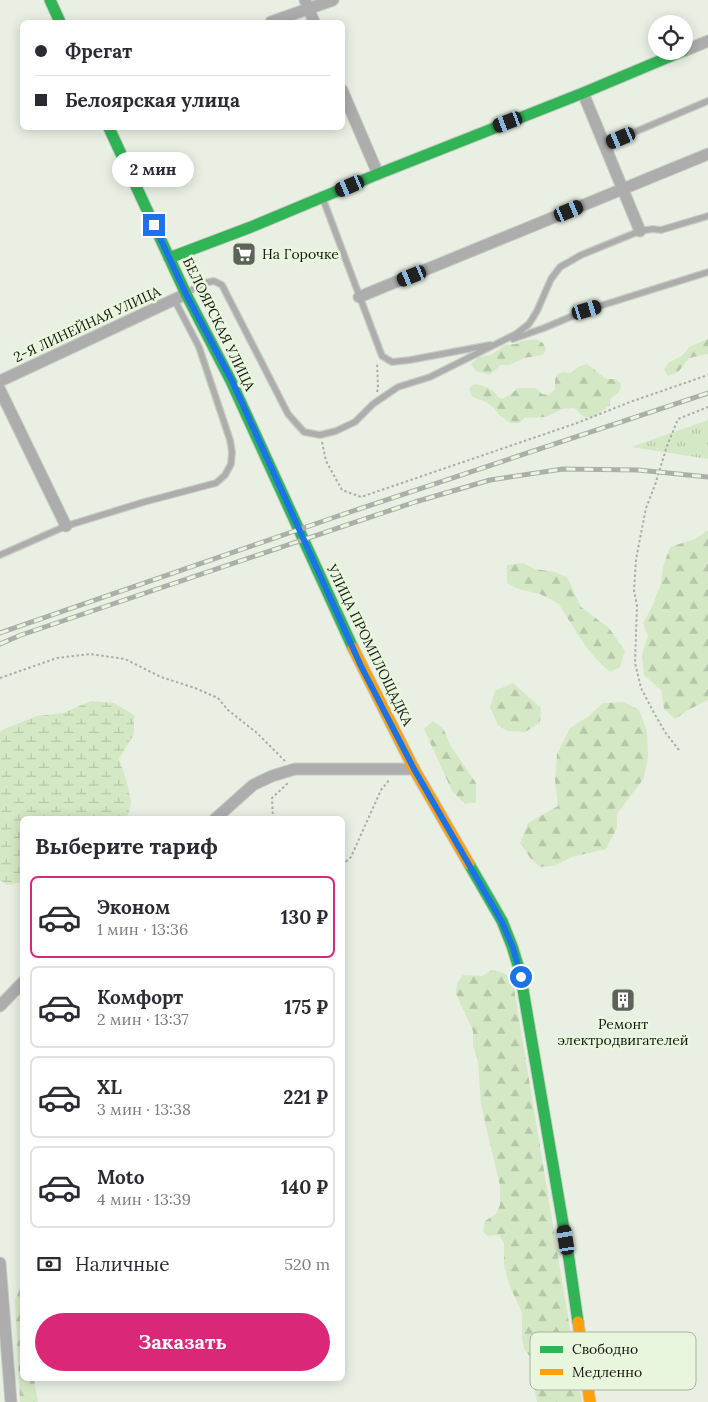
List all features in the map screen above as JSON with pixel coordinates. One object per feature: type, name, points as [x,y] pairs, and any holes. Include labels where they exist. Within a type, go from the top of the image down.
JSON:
[{"type":"street","points":[[50,0],[59,20]]},
{"type":"street","points":[[275,20],[307,4],[333,0]]},
{"type":"street","points":[[307,4],[313,20]]},
{"type":"street","points":[[693,47],[708,41]]},
{"type":"street","points":[[169,258],[251,227],[662,60]]},
{"type":"street","points":[[583,93],[640,231]]},
{"type":"street","points":[[345,97],[378,174]]},
{"type":"street","name":"БЕЛОЯРСКАЯ УЛИЦА","points":[[110,130],[186,294],[232,381],[300,534]]},
{"type":"street","points":[[359,298],[708,154]]},
{"type":"street","name":"2-Я ЛИНЕЙНАЯ УЛИЦА","points":[[0,381],[186,294]]},
{"type":"street","points":[[0,390],[66,526]]},
{"type":"street","name":"УЛИЦА ПРОМПЛОЩАДКА","points":[[300,534],[361,666],[414,769],[509,935],[524,990],[579,1332]]},
{"type":"street","points":[[218,816],[253,785],[272,776],[414,769]]},
{"type":"street","points":[[0,1006],[20,985]]},
{"type":"street","points":[[0,1263],[11,1402]]},
{"type":"lane","points":[[604,145],[708,101]]},
{"type":"lane","points":[[322,198],[382,356],[392,362],[498,344],[587,310],[708,272]]},
{"type":"lane","points":[[186,294],[204,283],[214,280],[222,285],[288,414],[304,432],[320,435],[336,431],[355,422],[373,404],[398,387],[430,377],[516,334],[529,324],[551,280],[560,267],[581,255],[640,231],[661,230],[708,216]]},
{"type":"lane","points":[[0,555],[66,526],[144,502],[216,484],[225,475],[231,464],[230,440],[199,347],[174,299]]},
{"type":"path","points":[[373,404],[378,388],[377,362]]},
{"type":"path","points":[[320,435],[326,461],[342,490],[360,498],[577,423],[708,375]]},
{"type":"path","points":[[680,750],[665,732],[641,688],[635,663],[637,605],[634,591],[636,559],[646,508],[678,419],[708,407]]},
{"type":"path","points":[[0,678],[57,658],[90,654],[125,659],[161,677],[218,698],[228,710],[257,733],[295,775],[272,798],[274,816]]},
{"type":"path","points":[[345,861],[350,857],[381,790],[398,770]]},
{"type":"green space","points":[[536,339],[543,343],[546,349],[543,355],[524,358],[510,365],[501,365],[490,375],[476,371],[471,364],[479,357],[491,355],[505,345]]},
{"type":"green space","points":[[708,339],[708,354],[689,358],[678,372],[668,376],[664,370],[669,362],[682,356],[689,347]]},
{"type":"green space","points":[[587,364],[606,379],[616,379],[621,384],[619,391],[610,399],[610,405],[592,418],[584,417],[574,408],[563,409],[545,417],[524,418],[520,423],[510,423],[486,402],[472,397],[469,389],[474,384],[483,386],[502,399],[518,388],[536,388],[542,394],[549,395],[555,389],[557,374],[570,373],[578,367]]},
{"type":"green space","points":[[708,420],[708,459],[631,447]]},
{"type":"green space","points":[[708,530],[708,700],[675,719],[664,709],[661,690],[644,675],[642,654],[648,636],[643,623],[661,584],[663,567],[670,547],[695,539]]},
{"type":"green space","points":[[523,563],[535,569],[555,572],[567,577],[581,607],[609,628],[625,651],[620,667],[610,672],[596,659],[584,644],[558,603],[540,594],[518,589],[507,583],[507,565]]},
{"type":"green space","points":[[513,683],[541,708],[540,723],[525,732],[507,731],[498,725],[490,707],[495,691]]},
{"type":"green space","points":[[91,701],[114,703],[134,715],[134,734],[119,759],[127,782],[131,803],[128,816],[20,816],[20,882],[7,885],[0,880],[0,732],[37,716],[63,713]]},
{"type":"green space","points":[[624,702],[639,710],[647,731],[648,756],[644,778],[617,814],[617,828],[606,849],[572,857],[554,866],[540,867],[531,859],[520,843],[528,823],[558,806],[555,781],[557,754],[570,728],[589,716],[603,703]]},
{"type":"green space","points":[[433,721],[443,728],[452,748],[476,783],[476,802],[465,804],[452,791],[424,729]]},
{"type":"green space","points":[[492,970],[499,971],[504,973],[513,982],[570,1332],[530,1332],[530,1357],[524,1349],[522,1313],[509,1284],[504,1265],[504,1243],[499,1235],[487,1236],[483,1231],[485,1221],[496,1214],[500,1205],[500,1186],[481,1105],[478,1061],[473,1046],[473,1031],[456,994],[457,983],[463,975],[482,976]]},
{"type":"green space","points":[[20,1289],[20,1381],[34,1381],[38,1402],[20,1402],[15,1300]]},
{"type":"green space","points":[[535,1390],[580,1390],[582,1402],[537,1402]]},
{"type":"railway","points":[[0,633],[338,516],[708,393]]},
{"type":"railway","points":[[0,644],[21,635],[415,502],[490,480],[563,469],[638,470],[708,477]]},
{"type":"traffic: fast","points":[[50,0],[59,20]]},
{"type":"traffic: fast","points":[[169,258],[251,227],[662,60]]},
{"type":"traffic: fast","points":[[110,130],[186,294],[231,381],[353,648]]},
{"type":"traffic: fast","points":[[469,864],[502,921],[520,972],[578,1322]]},
{"type":"traffic: slow","points":[[353,648],[414,769],[469,864]]},
{"type":"traffic: slow","points":[[578,1322],[580,1332]]},
{"type":"traffic: slow","points":[[588,1390],[590,1402]]},
{"type":"place","name":"На Горочке","points":[[244,254]]},
{"type":"place","name":"Ремонт электродвигателей","points":[[623,1000]]},
{"type":"route","points":[[154,225],[186,294],[232,381],[361,666],[414,769],[509,935],[521,977]]}]
